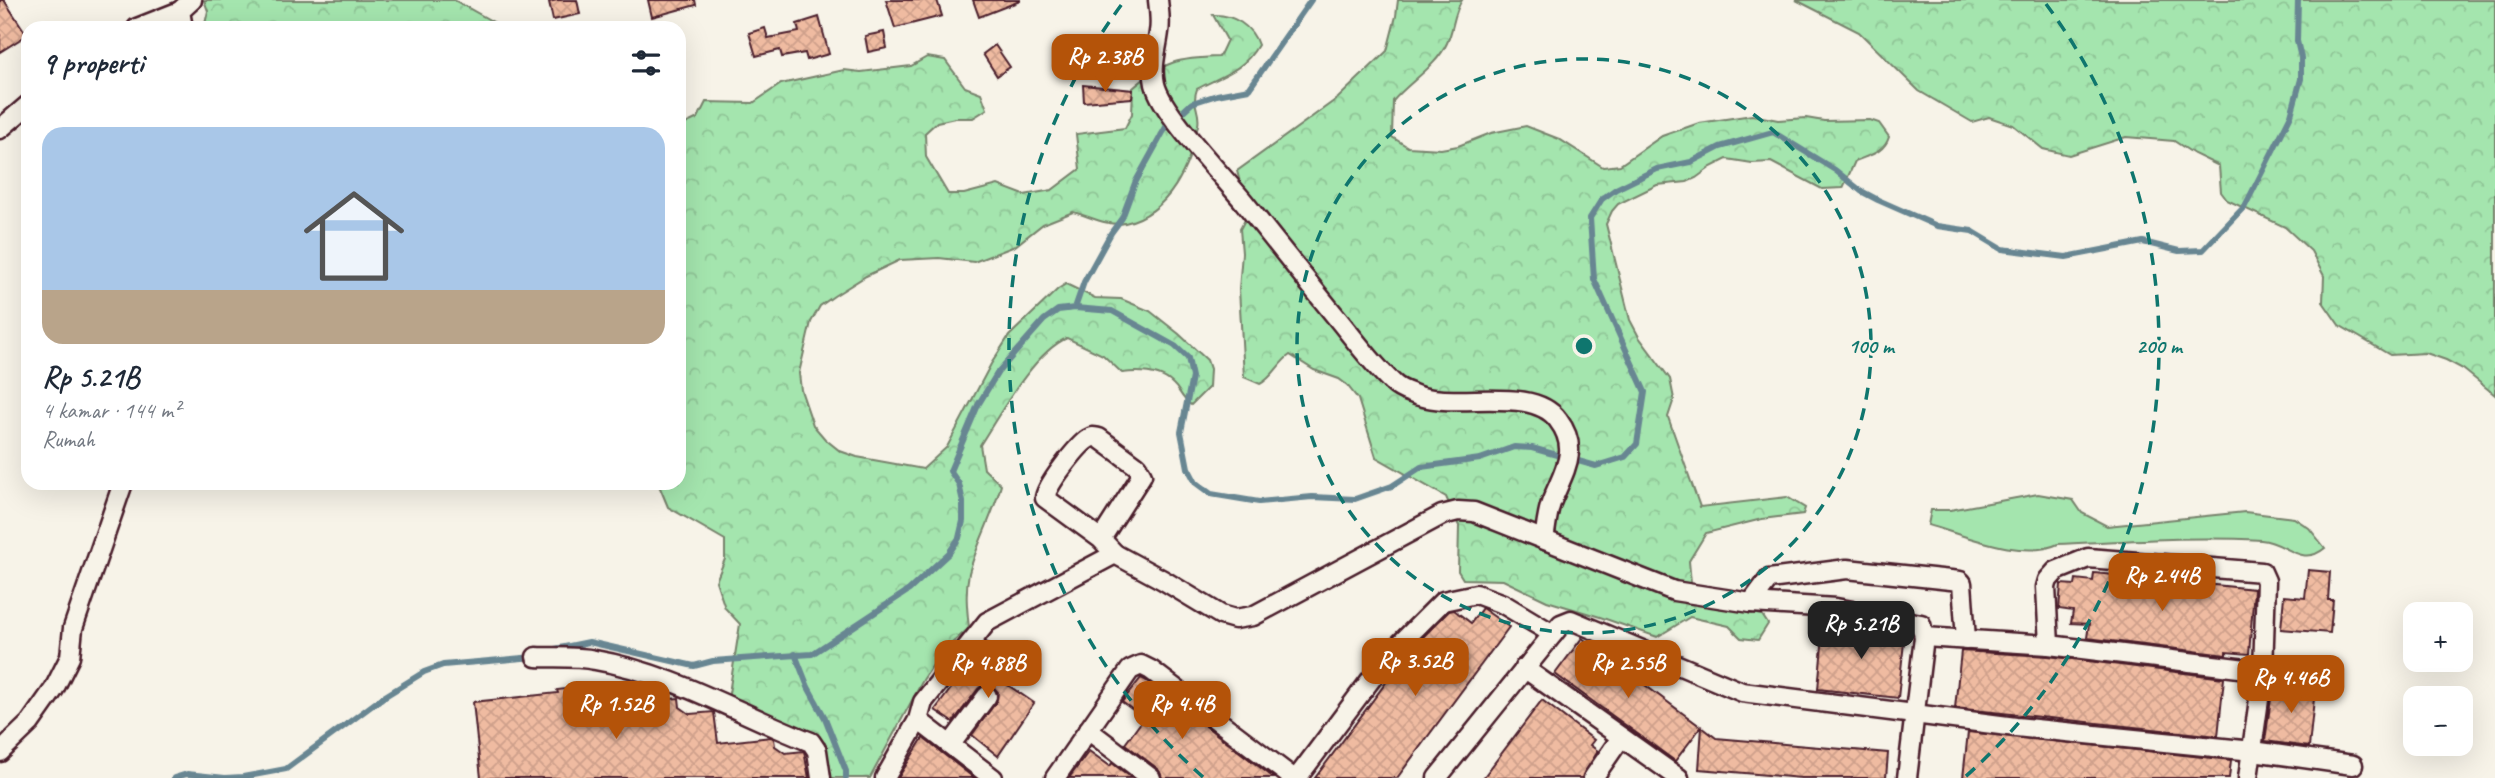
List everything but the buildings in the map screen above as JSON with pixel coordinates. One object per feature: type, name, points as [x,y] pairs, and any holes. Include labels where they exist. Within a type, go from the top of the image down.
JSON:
[{"type":"street","points":[[1158,0],[1160,30],[1154,52],[1155,85],[1167,108],[1367,355],[1394,384],[1413,395],[1445,400],[1515,400],[1548,408],[1568,435],[1569,455],[1549,507],[1544,540]]},
{"type":"street","points":[[159,21],[185,13]]},
{"type":"street","points":[[0,129],[21,111]]},
{"type":"street","points":[[1101,539],[1142,475],[1137,466],[1094,437],[1084,443],[1048,486],[1045,498],[1101,539],[1115,554],[1221,615],[1234,619],[1253,616],[1442,515],[1458,511],[1474,512],[1674,592],[1751,603],[1836,608],[1921,624],[1924,637],[1907,778]]},
{"type":"street","points":[[0,752],[30,723],[54,689],[70,657],[73,628],[121,490]]},
{"type":"street","points":[[885,778],[918,720],[923,702],[987,622],[1115,554]]},
{"type":"street","points":[[2049,645],[2046,587],[2048,580],[2056,571],[2088,558],[2262,572],[2266,581],[2263,671],[2248,778]]},
{"type":"street","points":[[1751,603],[1769,579],[1812,572],[1847,569],[1960,581],[1966,616],[1966,640]]},
{"type":"street","points":[[1055,778],[1130,670],[1141,665],[1152,670],[1295,778],[1390,654],[1443,601],[1476,594],[1503,604],[1553,634]]},
{"type":"street","points":[[1437,778],[1565,620],[1571,620],[1742,692],[2016,727],[2253,751],[2353,765]]},
{"type":"street","points":[[1924,637],[2049,645],[2329,679]]},
{"type":"street","points":[[536,657],[592,659],[634,668],[686,687],[811,742],[817,751],[821,778]]},
{"type":"street","points":[[1524,668],[1679,778]]},
{"type":"street","points":[[951,744],[987,696]]},
{"type":"street","points":[[918,720],[993,778]]},
{"type":"street","points":[[1088,730],[1151,778]]},
{"type":"street","points":[[1593,778],[1620,738]]},
{"type":"lane","points":[[1118,69],[1141,61],[1155,63]]},
{"type":"green space","points":[[204,0],[454,0],[491,21],[206,21],[208,11]]},
{"type":"green space","points":[[1398,0],[1462,0],[1442,51],[1393,101],[1392,137],[1408,147],[1441,149],[1458,146],[1491,133],[1526,126],[1559,139],[1603,167],[1620,165],[1662,136],[1699,123],[1752,115],[1778,120],[1870,120],[1879,123],[1889,137],[1880,150],[1855,161],[1843,188],[1822,189],[1771,162],[1752,163],[1727,159],[1687,182],[1657,185],[1618,204],[1606,224],[1630,320],[1670,379],[1674,399],[1668,417],[1700,507],[1787,497],[1805,508],[1803,514],[1762,519],[1706,533],[1689,561],[1691,583],[1727,607],[1762,615],[1768,624],[1758,640],[1741,638],[1729,626],[1690,617],[1657,637],[1547,601],[1503,580],[1463,579],[1458,571],[1459,526],[1446,497],[1376,457],[1358,399],[1347,385],[1290,355],[1260,384],[1244,377],[1239,289],[1242,253],[1240,229],[1246,218],[1248,195],[1241,186],[1237,171],[1338,98],[1387,51]]},
{"type":"green space","points":[[1796,0],[2495,0],[2495,395],[2463,369],[2446,360],[2426,353],[2390,355],[2339,325],[2323,302],[2324,276],[2311,251],[2285,227],[2227,200],[2221,192],[2219,166],[2174,141],[2126,137],[2069,155],[2043,149],[2013,125],[1989,117],[1972,122],[1919,91],[1859,32]]},
{"type":"green space","points":[[1213,15],[1241,22],[1258,45],[1239,67],[1197,89],[1195,99],[1199,120],[1190,156],[1175,186],[1154,209],[1141,218],[1119,224],[1073,212],[1043,224],[1015,246],[974,262],[939,258],[900,260],[866,276],[820,306],[811,322],[799,373],[801,390],[813,425],[840,451],[857,457],[923,469],[947,447],[1009,336],[1066,284],[1095,298],[1121,299],[1150,311],[1207,360],[1210,369],[1209,387],[1191,405],[1168,380],[1156,374],[1122,373],[1103,355],[1067,338],[1042,356],[1019,385],[980,445],[984,469],[1001,485],[969,573],[969,628],[941,653],[923,680],[870,778],[831,778],[825,743],[809,738],[794,740],[772,735],[726,712],[740,624],[725,608],[716,581],[725,559],[725,540],[668,507],[661,490],[686,490],[686,124],[698,118],[706,102],[753,103],[781,84],[844,70],[861,72],[911,66],[927,57],[945,60],[965,87],[981,93],[987,109],[973,118],[937,122],[925,133],[926,157],[948,194],[964,194],[998,185],[1024,195],[1052,190],[1080,169],[1076,134],[1125,128],[1132,114],[1133,88],[1144,79],[1163,67],[1182,60],[1219,57],[1227,40]]},
{"type":"green space","points":[[2038,494],[2073,500],[2082,513],[2107,526],[2245,512],[2294,518],[2309,528],[2325,548],[2316,553],[2301,555],[2261,540],[2160,539],[2058,544],[2028,550],[1993,545],[1928,525],[1931,510],[1950,510]]},
{"type":"waterway","points":[[1075,308],[1084,282],[1122,218],[1135,183],[1166,127],[1192,103],[1249,89],[1311,0]]},
{"type":"waterway","points":[[550,650],[589,642],[694,666],[713,661],[812,654],[909,590],[949,553],[959,538],[963,502],[959,484],[950,471],[978,405],[998,372],[1044,320],[1058,310],[1075,308],[1112,311],[1175,346],[1188,358],[1192,377],[1181,432],[1188,468],[1196,483],[1211,494],[1259,502],[1312,497],[1355,499],[1392,486],[1421,467],[1480,459],[1514,447],[1532,448],[1596,466],[1625,457],[1637,444],[1645,392],[1594,279],[1590,218],[1602,199],[1657,169],[1691,162],[1720,147],[1773,132],[1878,200],[1937,226],[1972,231],[2002,249],[2066,257],[2143,242],[2179,251],[2203,250],[2245,206],[2291,115],[2301,79],[2301,58],[2297,41],[2298,0]]},
{"type":"waterway","points":[[795,654],[808,687],[825,718],[846,771],[846,778]]},
{"type":"waterway","points":[[174,778],[187,774],[243,777],[286,769],[382,698],[424,672],[443,665],[534,657]]}]
